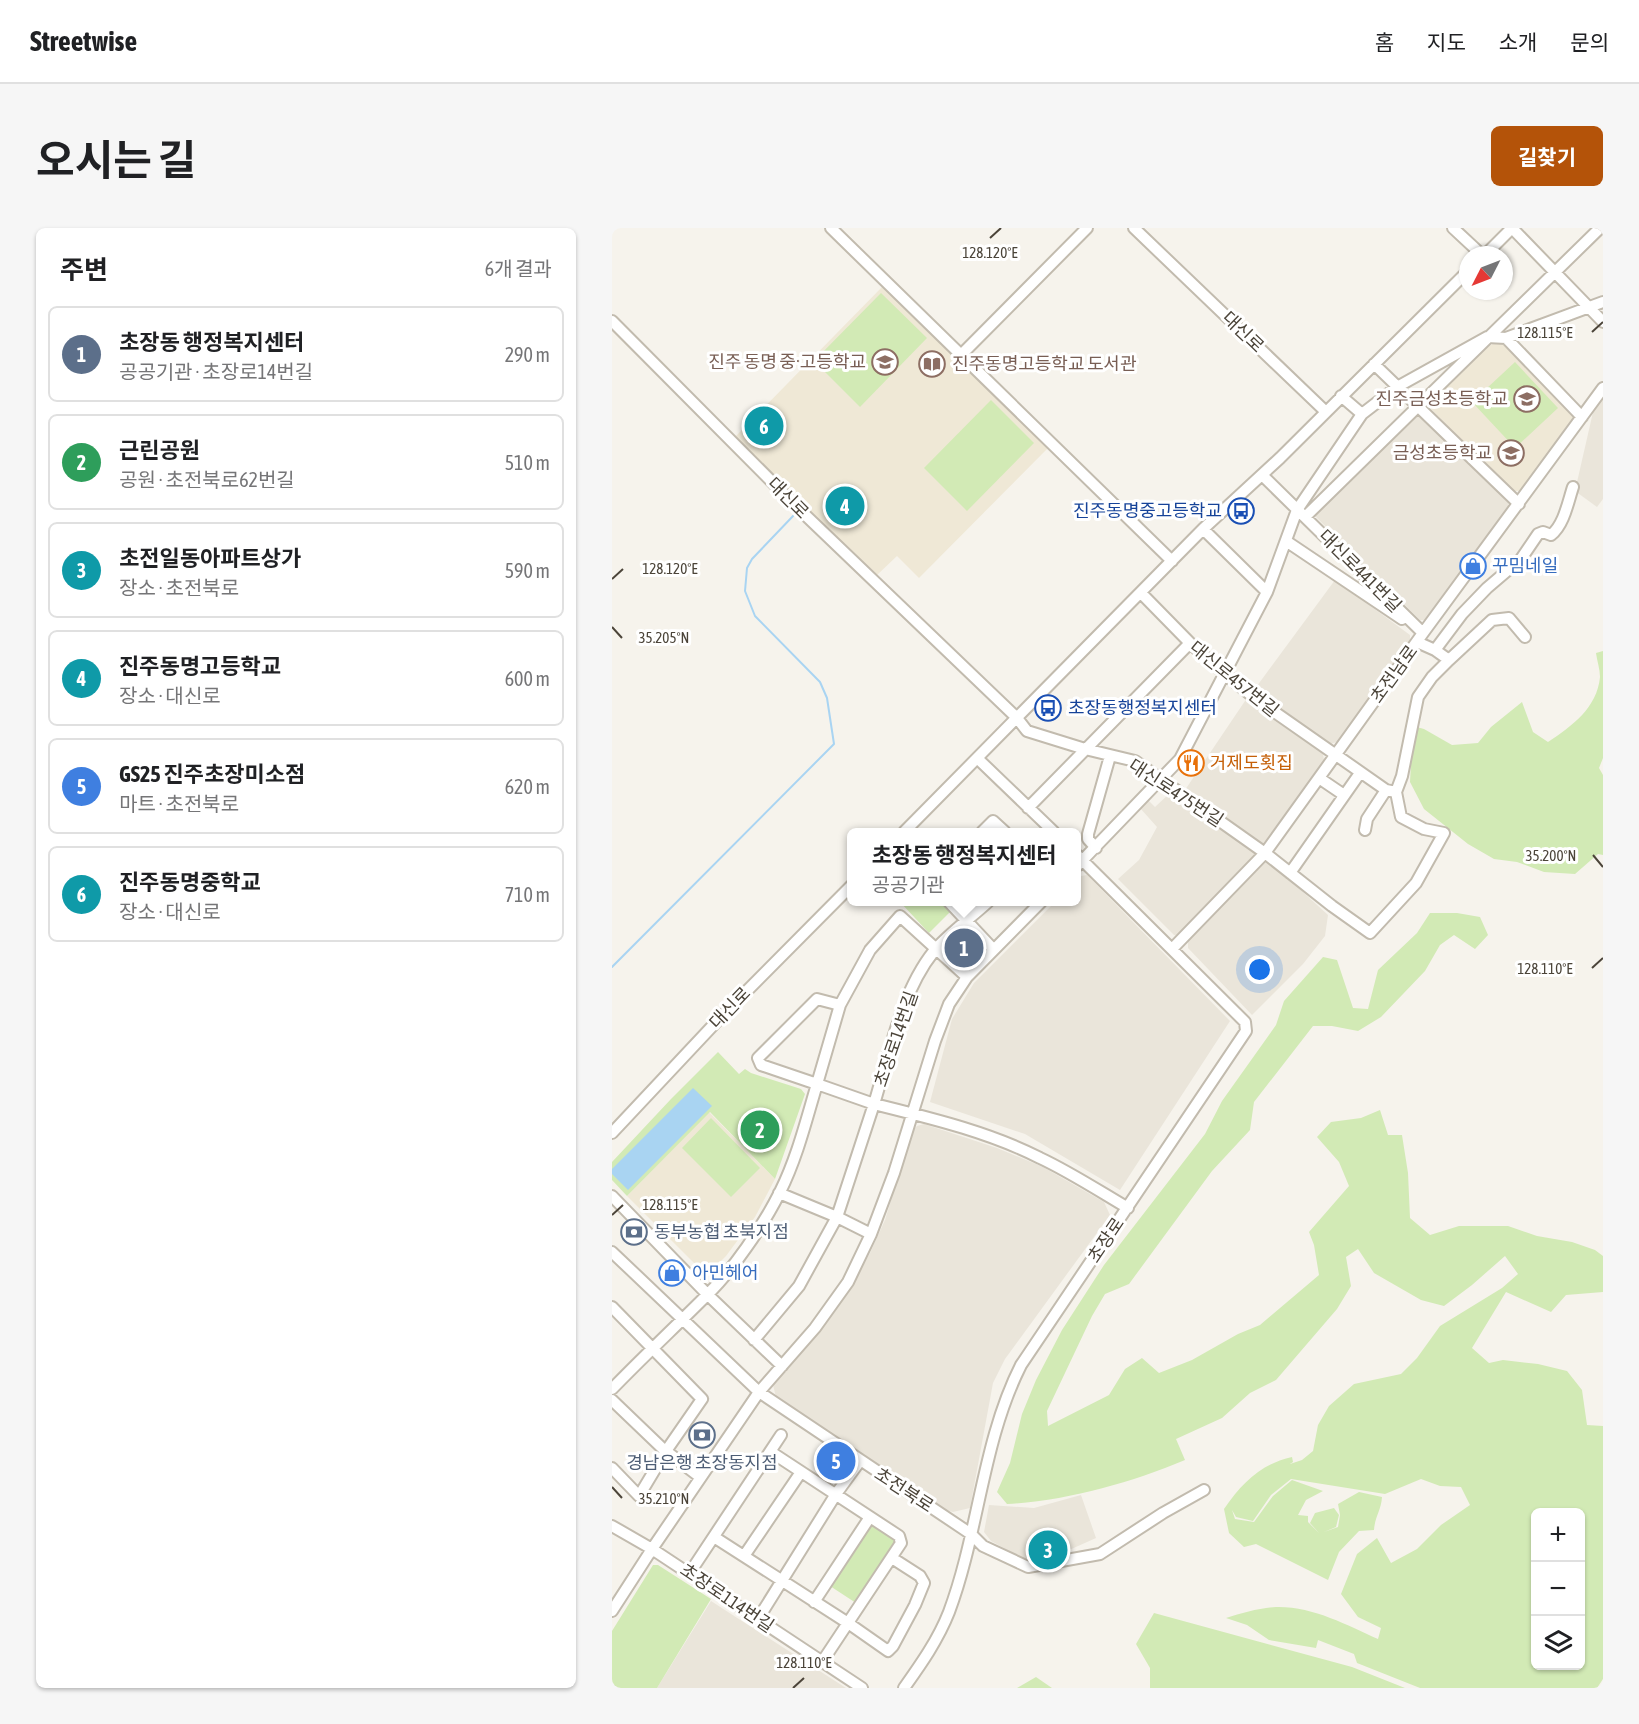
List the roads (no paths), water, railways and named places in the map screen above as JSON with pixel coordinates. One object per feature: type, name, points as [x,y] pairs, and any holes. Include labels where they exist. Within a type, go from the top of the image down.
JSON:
[{"type":"street","points":[[831,228],[1172,561]]},
{"type":"street","points":[[960,356],[1087,228]]},
{"type":"street","name":"대신로","points":[[1134,228],[1325,411]]},
{"type":"street","points":[[1454,228],[1473,246]]},
{"type":"street","points":[[1493,246],[1512,228],[1603,322]]},
{"type":"street","points":[[1301,513],[1418,405],[1598,228],[1603,232]]},
{"type":"street","points":[[908,828],[1203,529],[1262,475],[1459,280]]},
{"type":"street","points":[[1081,859],[1096,848],[1180,759],[1226,675],[1267,592],[1286,541],[1334,456],[1362,414],[1397,387],[1487,337],[1506,338],[1603,302]]},
{"type":"street","name":"대신로","points":[[614,323],[801,511],[1017,718]]},
{"type":"street","points":[[1506,338],[1582,417]]},
{"type":"street","points":[[1374,364],[1519,504]]},
{"type":"street","name":"초전남로","points":[[1172,949],[1266,853],[1420,637],[1603,388]]},
{"type":"street","points":[[1341,396],[1362,414]]},
{"type":"street","name":"대신로441번길","points":[[1262,475],[1411,621],[1420,637]]},
{"type":"street","points":[[1435,650],[1477,598],[1521,559],[1538,534],[1543,532],[1553,534],[1561,522],[1572,487]]},
{"type":"street","points":[[1203,529],[1267,592]]},
{"type":"street","points":[[1286,541],[1400,618],[1411,621]]},
{"type":"street","name":"대신로457번길","points":[[1141,593],[1190,643],[1256,699],[1335,756],[1391,791]]},
{"type":"street","points":[[1365,830],[1367,819],[1402,776],[1418,697],[1432,677],[1492,620],[1509,618],[1525,637]]},
{"type":"street","points":[[1420,637],[1449,660]]},
{"type":"street","points":[[1028,808],[1190,643]]},
{"type":"street","name":"대신로475번길","points":[[1017,718],[1027,731],[1084,749],[1135,761],[1266,853],[1370,933],[1416,883],[1444,833],[1424,829],[1401,817],[1391,791]]},
{"type":"street","points":[[1096,848],[1088,839],[1088,834],[1110,756]]},
{"type":"street","points":[[978,759],[1050,828]]},
{"type":"street","points":[[1290,873],[1360,772]]},
{"type":"street","points":[[1319,778],[1344,795]]},
{"type":"street","points":[[986,828],[993,821],[1001,828]]},
{"type":"street","name":"초장로","points":[[904,1688],[934,1643],[948,1615],[959,1582],[1007,1391],[1021,1365],[1246,1031],[1245,1022],[1081,863]]},
{"type":"street","name":"대신로","points":[[612,1133],[719,1019],[847,890]]},
{"type":"street","points":[[953,906],[993,949]]},
{"type":"street","points":[[967,921],[984,906]]},
{"type":"street","name":"초장로14번길","points":[[612,1611],[759,1392],[815,1328],[848,1282],[871,1234],[894,1173],[935,1041],[949,1004],[967,977],[1037,906]]},
{"type":"street","points":[[612,1389],[681,1318],[708,1295],[745,1249],[779,1193],[792,1165],[840,1005],[870,950],[900,916],[967,977]]},
{"type":"street","name":"초장로14번길","points":[[754,1340],[799,1286],[837,1217],[899,1019],[921,969],[935,949],[967,921]]},
{"type":"street","points":[[840,1005],[818,999],[758,1058],[760,1065],[874,1104],[1014,1146],[1042,1158],[1128,1208]]},
{"type":"street","points":[[779,1193],[871,1234]]},
{"type":"street","points":[[612,1196],[708,1295],[782,1366]]},
{"type":"street","name":"초전북로","points":[[612,1252],[759,1392],[971,1534],[983,1545],[1028,1567],[1100,1554],[1163,1513],[1204,1490]]},
{"type":"street","points":[[612,1307],[702,1399],[666,1450],[639,1496],[612,1468]]},
{"type":"street","points":[[612,1401],[700,1477]]},
{"type":"street","points":[[689,1574],[781,1435]]},
{"type":"street","points":[[771,1452],[899,1536],[901,1543],[822,1662]]},
{"type":"street","points":[[758,1619],[836,1494],[860,1461]]},
{"type":"street","points":[[744,1556],[801,1472]]},
{"type":"street","points":[[814,1602],[870,1517]]},
{"type":"street","name":"초장로114번길","points":[[612,1526],[652,1549],[862,1688]]},
{"type":"street","points":[[714,1537],[888,1651],[915,1605],[924,1583],[920,1576],[892,1558]]},
{"type":"water","points":[[693,1088],[712,1106],[628,1190],[612,1174],[612,1169]]},
{"type":"waterway","points":[[612,967],[834,744],[827,698],[820,682],[755,616],[745,591],[747,568],[752,559],[794,515]]},
{"type":"place","name":"진주 동명 중·고등학교","points":[[885,362]]},
{"type":"place","name":"진주동명고등학교 도서관","points":[[932,364]]},
{"type":"place","name":"진주금성초등학교","points":[[1527,399]]},
{"type":"place","name":"진주동명중학교","points":[[764,426]]},
{"type":"place","name":"금성초등학교","points":[[1511,453]]},
{"type":"place","name":"진주동명고등학교","points":[[845,506]]},
{"type":"place","name":"진주동명중고등학교","points":[[1241,511]]},
{"type":"place","name":"꾸밈네일","points":[[1473,566]]},
{"type":"place","name":"초장동행정복지센터","points":[[1048,708]]},
{"type":"place","name":"거제도횟집","points":[[1191,763]]},
{"type":"place","name":"초장동 행정복지센터","points":[[964,948]]},
{"type":"place","name":"근린공원","points":[[760,1130]]},
{"type":"place","name":"동부농협 초북지점","points":[[634,1232]]},
{"type":"place","name":"아민헤어","points":[[672,1273]]},
{"type":"place","name":"경남은행 초장동지점","points":[[702,1435]]},
{"type":"place","name":"GS25 진주초장미소점","points":[[836,1461]]},
{"type":"place","name":"초전일동아파트상가","points":[[1048,1550]]}]
